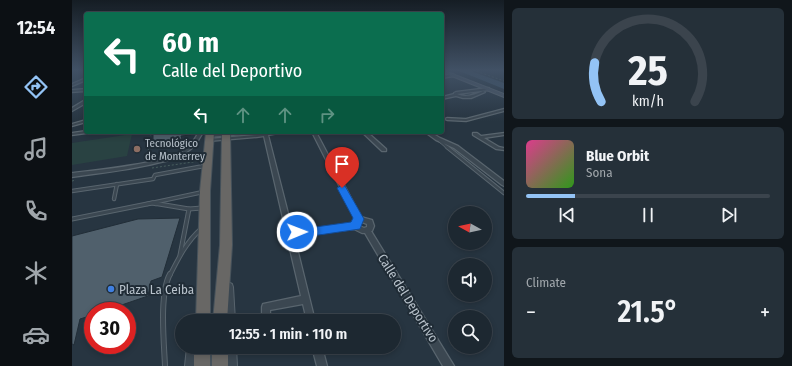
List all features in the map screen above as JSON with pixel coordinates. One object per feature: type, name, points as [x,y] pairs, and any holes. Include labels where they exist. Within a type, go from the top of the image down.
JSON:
[{"type":"highway","points":[[203,314],[207,135]]},
{"type":"highway","points":[[221,314],[226,245],[226,135]]},
{"type":"highway","points":[[202,354],[202,366]]},
{"type":"highway","points":[[220,354],[220,366]]},
{"type":"main road","points":[[482,87],[504,96]]},
{"type":"street","points":[[72,91],[84,90]]},
{"type":"street","points":[[456,95],[454,94],[467,90],[489,90]]},
{"type":"street","points":[[474,90],[481,94]]},
{"type":"street","points":[[444,98],[456,95],[466,97],[481,94],[482,92],[489,90]]},
{"type":"street","points":[[72,110],[84,102]]},
{"type":"street","points":[[447,119],[463,120],[484,117],[488,114],[504,110]]},
{"type":"street","points":[[73,125],[84,120]]},
{"type":"street","points":[[72,134],[84,132]]},
{"type":"street","points":[[72,175],[168,159],[185,151],[207,135],[246,134]]},
{"type":"street","points":[[266,134],[289,229]]},
{"type":"street","points":[[298,233],[298,238],[292,241],[285,240],[283,236],[283,232],[289,229],[295,230],[298,233],[358,223],[366,220],[371,224],[370,229],[367,231],[359,229],[358,223],[315,134]]},
{"type":"street","points":[[366,134],[384,150]]},
{"type":"street","points":[[430,134],[456,147],[504,184]]},
{"type":"street","points":[[475,134],[498,148],[504,149]]},
{"type":"street","points":[[481,137],[504,134]]},
{"type":"street","name":"Calle del Deportivo","points":[[367,231],[450,366]]},
{"type":"street","points":[[292,241],[309,314]]},
{"type":"street","points":[[226,245],[229,314]]},
{"type":"street","points":[[198,314],[204,282]]},
{"type":"street","points":[[266,314],[266,307],[306,299]]},
{"type":"street","points":[[191,366],[192,354]]},
{"type":"street","points":[[230,354],[231,366]]},
{"type":"street","points":[[319,354],[322,366]]},
{"type":"lane","points":[[438,139],[458,157],[504,193]]},
{"type":"lane","points":[[72,191],[153,178],[155,175],[207,165]]},
{"type":"lane","points":[[114,199],[117,184]]},
{"type":"lane","points":[[72,219],[206,191]]},
{"type":"lane","points":[[152,203],[188,209],[205,208]]},
{"type":"lane","points":[[180,256],[188,209]]},
{"type":"lane","points":[[165,366],[163,317],[167,280],[180,256],[195,234],[205,227]]},
{"type":"path","points":[[147,160],[151,134]]},
{"type":"green space","points":[[132,134],[127,156],[72,165],[72,143]]},
{"type":"building","points":[[153,134],[191,134],[181,136],[182,139],[160,143],[161,140],[153,141]]},
{"type":"building","name":"Plaza La Ceiba","points":[[180,218],[162,277],[151,281],[148,296],[130,302],[84,302],[84,318],[80,319],[74,345],[72,344],[72,236],[138,219]]},
{"type":"place","name":"Tecnológico de Monterrey","points":[[137,149]]},
{"type":"place","name":"Plaza La Ceiba","points":[[111,289]]},
{"type":"route","points":[[297,232],[356,226],[356,222],[359,219],[342,188]]}]
